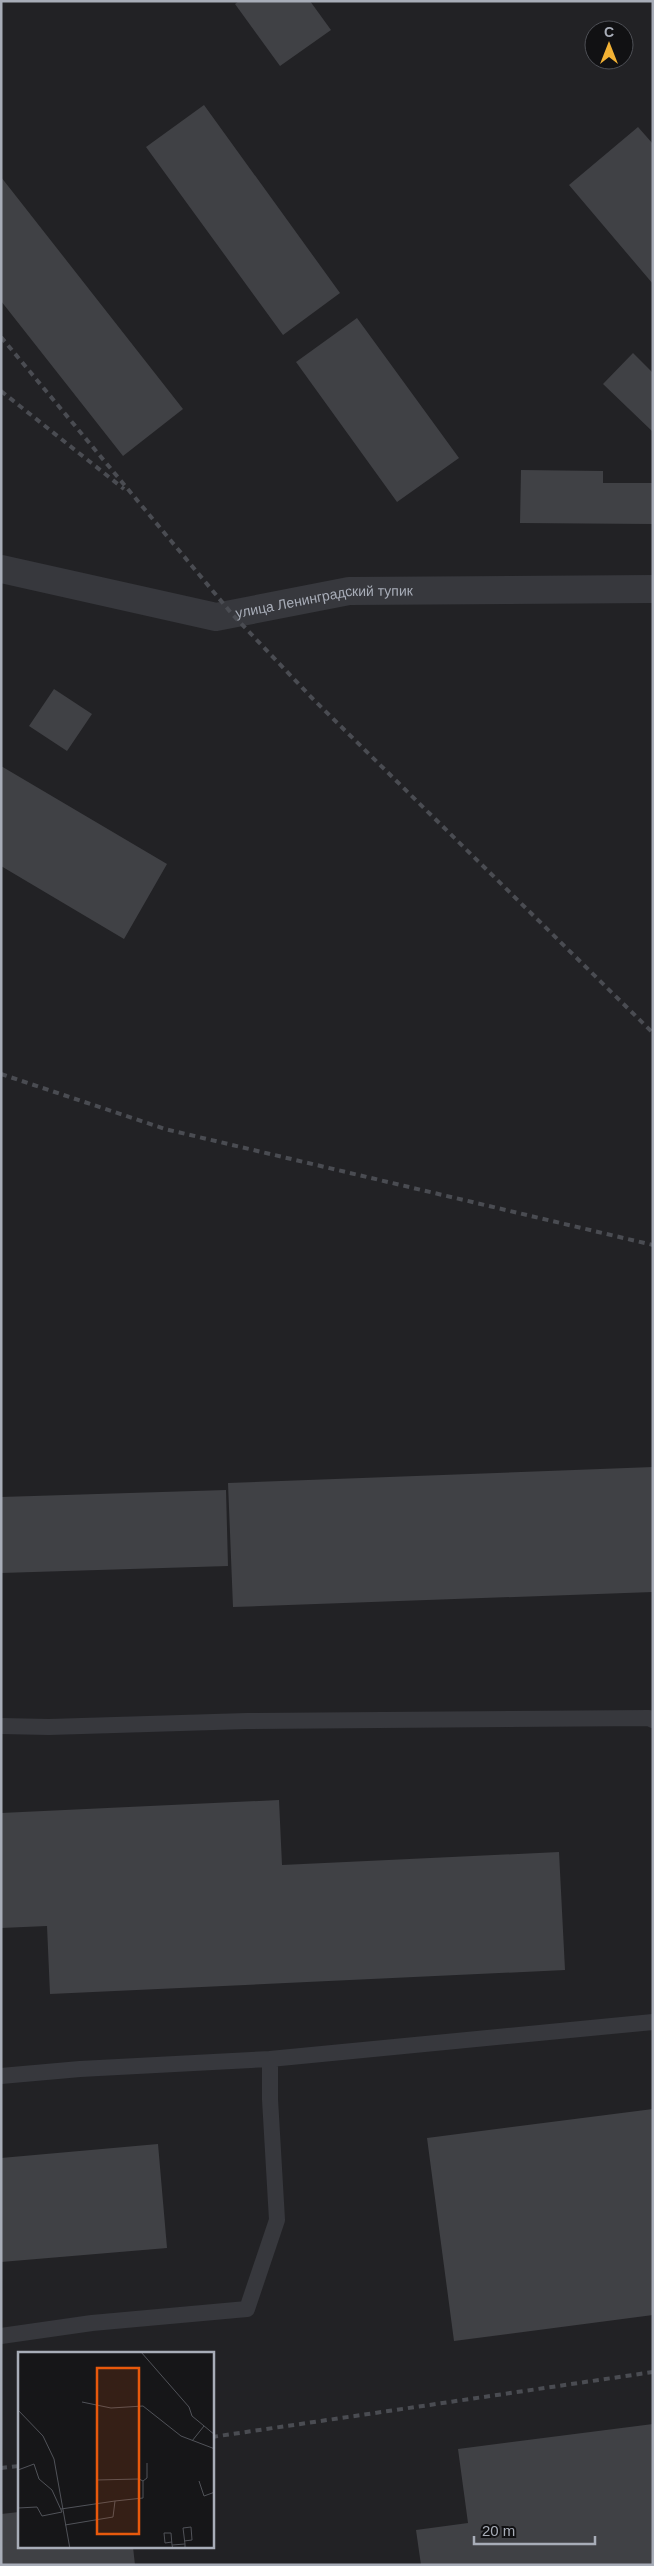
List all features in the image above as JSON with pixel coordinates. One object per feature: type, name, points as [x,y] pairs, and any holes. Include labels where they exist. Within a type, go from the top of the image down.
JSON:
[{"type":"street","name":"улица Ленинградский тупик","points":[[1,569],[216,617],[349,591],[653,590]]},
{"type":"lane","points":[[1,1726],[49,1727],[256,1720],[649,1718],[653,1720]]},
{"type":"lane","points":[[1,2076],[80,2069],[270,2059],[653,2022]]},
{"type":"lane","points":[[1,2336],[92,2323],[247,2308],[277,2220],[270,2059]]},
{"type":"shaded area","points":[[1,1],[653,1],[653,2565],[1,2565]]},
{"type":"building","points":[[239,1],[310,1],[331,30],[280,66],[235,4]]},
{"type":"building","points":[[204,105],[340,293],[283,335],[146,147]]},
{"type":"building","points":[[638,127],[653,144],[653,284],[569,185]]},
{"type":"building","points":[[1,177],[183,409],[123,456],[1,301]]},
{"type":"building","points":[[357,318],[459,458],[397,502],[296,362]]},
{"type":"building","points":[[633,353],[653,373],[653,432],[603,384]]},
{"type":"building","points":[[521,470],[603,471],[603,483],[652,483],[652,524],[520,523]]},
{"type":"building","points":[[54,689],[92,714],[67,751],[29,726]]},
{"type":"building","points":[[1,766],[167,864],[124,939],[1,866]]},
{"type":"building","points":[[653,1467],[653,1592],[233,1607],[228,1483]]},
{"type":"building","points":[[226,1490],[228,1566],[1,1573],[1,1497]]},
{"type":"building","points":[[279,1800],[282,1865],[559,1852],[565,1970],[50,1994],[47,1926],[1,1928],[1,1813]]},
{"type":"building","points":[[653,2109],[653,2315],[454,2341],[427,2138]]},
{"type":"building","points":[[158,2144],[167,2248],[1,2262],[1,2158]]},
{"type":"building","points":[[653,2424],[653,2565],[421,2565],[416,2530],[468,2523],[458,2449]]},
{"type":"building","points":[[18,2512],[18,2548],[133,2548],[135,2565],[1,2565],[1,2514]]},
{"type":"railway","points":[[1,337],[232,614],[313,699],[653,1033]]},
{"type":"railway","points":[[1,391],[124,489]]},
{"type":"railway","points":[[1,1074],[165,1129],[653,1245]]},
{"type":"railway","points":[[214,2437],[653,2372]]},
{"type":"railway","points":[[1,2468],[18,2466]]}]
